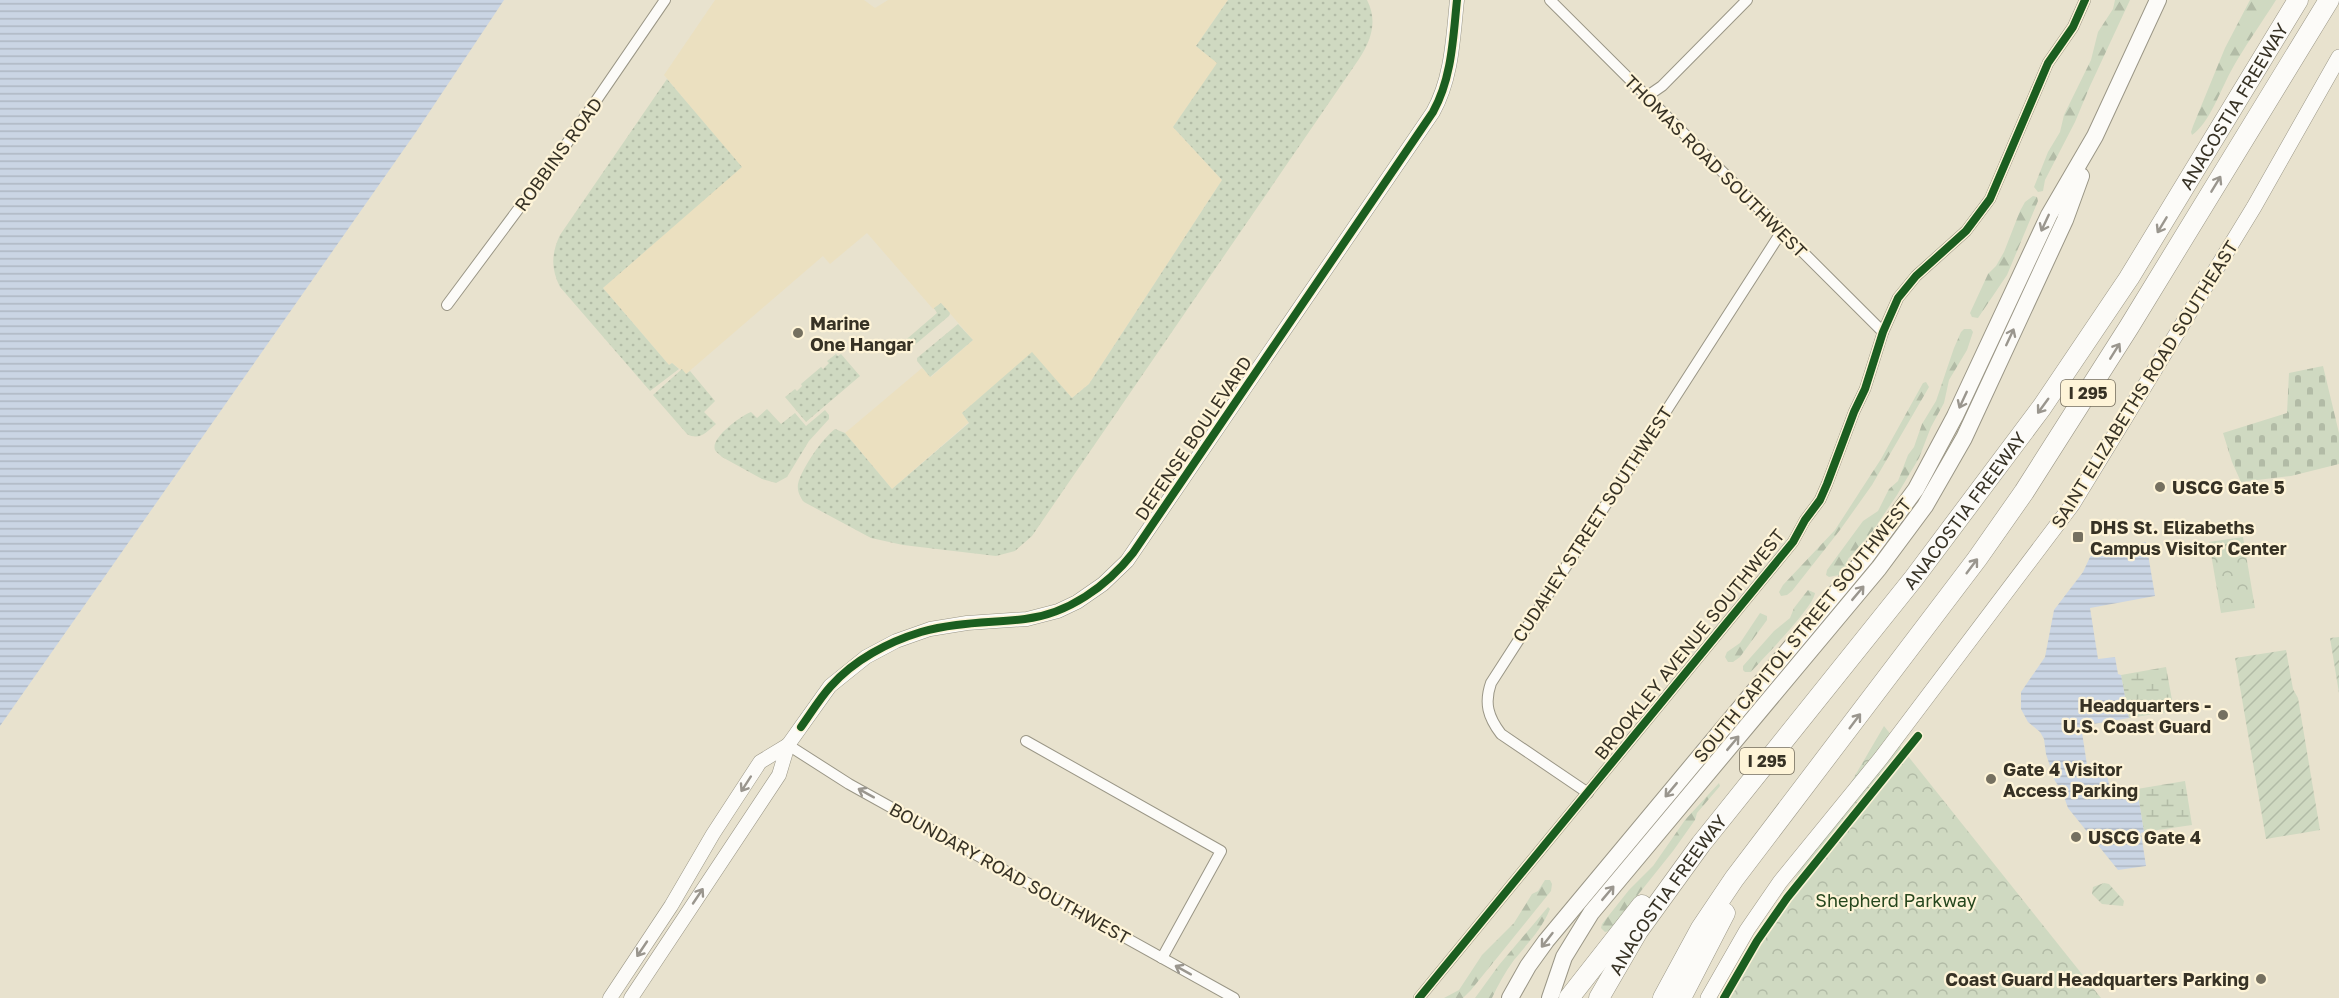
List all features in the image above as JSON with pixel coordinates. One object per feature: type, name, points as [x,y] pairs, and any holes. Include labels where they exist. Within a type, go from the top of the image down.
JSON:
[{"type":"highway","name":"ANACOSTIA FREEWAY","points":[[1599,998],[1638,931],[1677,876],[1914,578],[2043,407],[2108,311],[2298,0]]},
{"type":"highway","name":"ANACOSTIA FREEWAY","points":[[1662,998],[1701,928],[1723,896],[1783,812],[1820,768],[1977,559],[2046,460],[2329,0]]},
{"type":"highway","points":[[1569,998],[1906,573],[1947,532]]},
{"type":"highway","points":[[1681,998],[1732,901],[1790,817],[1820,768]]},
{"type":"main road","points":[[1550,998],[1564,957],[1591,913],[1891,553],[1936,489],[1964,438],[2065,220],[2095,136],[2158,0]]},
{"type":"main road","name":"SAINT ELIZABETHS ROAD SOUTHEAST","points":[[1708,998],[1747,930],[1780,882],[1849,800],[2083,489],[2254,207],[2339,57]]},
{"type":"main road","name":"SOUTH CAPITOL STREET SOUTHWEST","points":[[1510,998],[1528,966],[1546,941],[1865,558],[1904,507],[1945,437],[2049,214],[2095,136]]},
{"type":"street","name":"ROBBINS ROAD","points":[[447,305],[563,149],[665,0]]},
{"type":"street","name":"DEFENSE BOULEVARD","points":[[788,745],[830,686],[879,649],[942,626],[1027,619],[1048,614],[1077,602],[1120,568],[1433,112],[1447,77],[1457,0]]},
{"type":"street","name":"THOMAS ROAD SOUTHWEST","points":[[1550,0],[1883,332]]},
{"type":"street","points":[[1646,98],[1662,86],[1747,0]]},
{"type":"street","name":"BROOKLEY AVENUE SOUTHWEST","points":[[1419,998],[1793,542],[1805,520],[1820,500],[1827,484],[1865,389],[1883,332],[1898,298],[1916,276],[1966,231],[1990,199],[2048,63],[2076,23],[2085,0]]},
{"type":"street","name":"CUDAHEY STREET SOUTHWEST","points":[[1588,793],[1501,734],[1488,711],[1487,701],[1491,683],[1782,231]]},
{"type":"street","points":[[1026,741],[1221,851],[1162,958]]},
{"type":"street","name":"BOUNDARY ROAD SOUTHWEST","points":[[788,745],[849,784],[1234,998]]},
{"type":"street","points":[[610,998],[671,906],[713,834],[760,762],[788,745]]},
{"type":"street","points":[[632,998],[779,775],[788,745]]},
{"type":"shaded area","points":[[715,0],[864,0],[875,8],[888,0],[1228,0],[1196,46],[1218,63],[1173,127],[1222,180],[1089,384],[1072,398],[1032,353],[962,413],[969,422],[892,489],[845,433],[922,368],[931,377],[973,340],[941,303],[933,309],[867,233],[830,264],[823,256],[686,374],[672,363],[669,365],[603,288],[741,167],[664,75]]},
{"type":"green space","points":[[1228,0],[1367,0],[1372,16],[1372,31],[1359,59],[1032,536],[1015,551],[996,556],[903,545],[871,538],[804,502],[798,489],[800,477],[813,454],[835,429],[845,433],[892,489],[969,423],[962,413],[1032,352],[1072,398],[1089,384],[1222,180],[1173,127],[1217,63],[1196,46]]},
{"type":"green space","points":[[2115,0],[2130,0],[2075,122],[2045,180],[2043,191],[2038,192],[2034,187],[2048,152],[2060,132],[2064,115],[2091,60],[2098,32],[2113,9]]},
{"type":"green space","points":[[2250,0],[2276,0],[2236,62],[2209,115],[2192,135],[2193,126],[2225,48]]},
{"type":"green space","points":[[667,79],[742,167],[603,288],[669,365],[672,363],[679,369],[650,391],[560,287],[553,261],[560,235]]},
{"type":"green space","points":[[2033,196],[2037,197],[2038,201],[2007,275],[1978,318],[1972,317],[1970,313],[1988,274],[2004,252],[2025,202]]},
{"type":"green space","points":[[941,303],[950,313],[949,316],[911,348],[905,348],[901,344],[937,313],[934,308]]},
{"type":"green space","points":[[958,324],[973,340],[930,377],[917,358]]},
{"type":"green space","points":[[1964,329],[1971,329],[1973,332],[1967,350],[1949,380],[1944,403],[1931,427],[1919,458],[1872,532],[1848,559],[1846,567],[1839,575],[1829,577],[1826,575],[1827,570],[1863,521],[1878,511],[1889,489],[1898,481],[1922,424],[1936,401],[1954,348]]},
{"type":"green space","points":[[836,354],[838,356],[841,354],[860,376],[806,422],[785,397],[795,389],[797,391],[802,386],[801,384],[821,367],[823,369],[829,363],[827,361]]},
{"type":"green space","points":[[2323,366],[2339,433],[2339,464],[2291,476],[2241,482],[2223,433],[2287,413],[2289,373]]},
{"type":"green space","points":[[682,369],[686,374],[690,371],[715,401],[704,412],[716,424],[706,433],[695,437],[687,434],[653,395]]},
{"type":"green space","points":[[1926,382],[1929,387],[1872,485],[1792,591],[1781,596],[1779,592],[1783,585],[1835,530],[1881,459],[1923,383]]},
{"type":"green space","points":[[767,409],[781,424],[795,413],[806,426],[825,410],[829,415],[829,419],[809,441],[787,477],[776,483],[762,479],[722,457],[715,450],[717,439],[734,422],[751,412],[757,418]]},
{"type":"green space","points":[[2243,537],[2255,608],[2221,613],[2209,542]]},
{"type":"green space","points":[[1808,590],[1815,593],[1806,610],[1751,672],[1745,672],[1743,666],[1774,631],[1790,618],[1794,608]]},
{"type":"green space","points":[[1760,613],[1767,616],[1767,620],[1740,657],[1733,662],[1728,662],[1725,657],[1727,652],[1740,643]]},
{"type":"green space","points":[[2339,637],[2339,693],[2330,638]]},
{"type":"green space","points":[[2286,650],[2293,689],[2298,698],[2320,830],[2266,839],[2235,658]]},
{"type":"green space","points":[[2166,667],[2174,711],[2129,718],[2121,675]]},
{"type":"green space","name":"Shepherd Parkway","points":[[1884,726],[2101,998],[1725,998]]},
{"type":"green space","points":[[2185,781],[2192,825],[2144,832],[2137,789]]},
{"type":"green space","points":[[1719,783],[1720,786],[1697,813],[1695,820],[1673,851],[1609,931],[1605,932],[1601,928],[1602,924],[1629,890],[1653,866],[1685,820]]},
{"type":"green space","points":[[1545,880],[1550,880],[1551,891],[1471,990],[1463,998],[1444,998],[1459,990],[1482,955],[1514,923],[1532,894],[1538,891]]},
{"type":"green space","points":[[2104,883],[2109,884],[2124,901],[2123,906],[2102,904],[2092,894],[2093,887]]},
{"type":"green space","points":[[1548,907],[1550,909],[1543,923],[1511,965],[1492,998],[1475,998],[1499,965]]},
{"type":"water","points":[[0,0],[504,0],[416,132],[0,726]]},
{"type":"water","points":[[2146,542],[2155,596],[2090,608],[2098,659],[2115,657],[2118,674],[2121,675],[2129,718],[2081,726],[2089,778],[2107,775],[2111,793],[2137,789],[2144,832],[2141,833],[2146,866],[2118,870],[2068,808],[2062,791],[2055,781],[2046,754],[2044,739],[2040,732],[2028,722],[2021,709],[2021,692],[2045,657],[2054,610],[2083,572],[2090,557],[2098,550]]},
{"type":"cycle path","points":[[801,727],[840,677],[861,660],[884,647],[909,636],[934,629],[1025,619],[1056,611],[1071,605],[1099,587],[1123,565],[1433,112],[1448,72],[1457,0]]},
{"type":"cycle path","points":[[1419,998],[1793,542],[1805,520],[1820,500],[1827,484],[1865,389],[1883,332],[1898,298],[1916,276],[1966,231],[1990,199],[2048,63],[2073,27],[2085,0]]},
{"type":"cycle path","points":[[1724,998],[1757,941],[1787,898],[1918,736]]},
{"type":"place","name":"Marine One Hangar","points":[[798,333]]},
{"type":"place","name":"USCG Gate 5","points":[[2160,487]]},
{"type":"place","name":"DHS St. Elizabeths Campus Visitor Center","points":[[2078,537]]},
{"type":"place","name":"Headquarters - U.S. Coast Guard","points":[[2223,715]]},
{"type":"place","name":"Gate 4 Visitor Access Parking","points":[[1991,779]]},
{"type":"place","name":"USCG Gate 4","points":[[2076,837]]},
{"type":"place","name":"Coast Guard Headquarters Parking","points":[[2261,979]]}]
